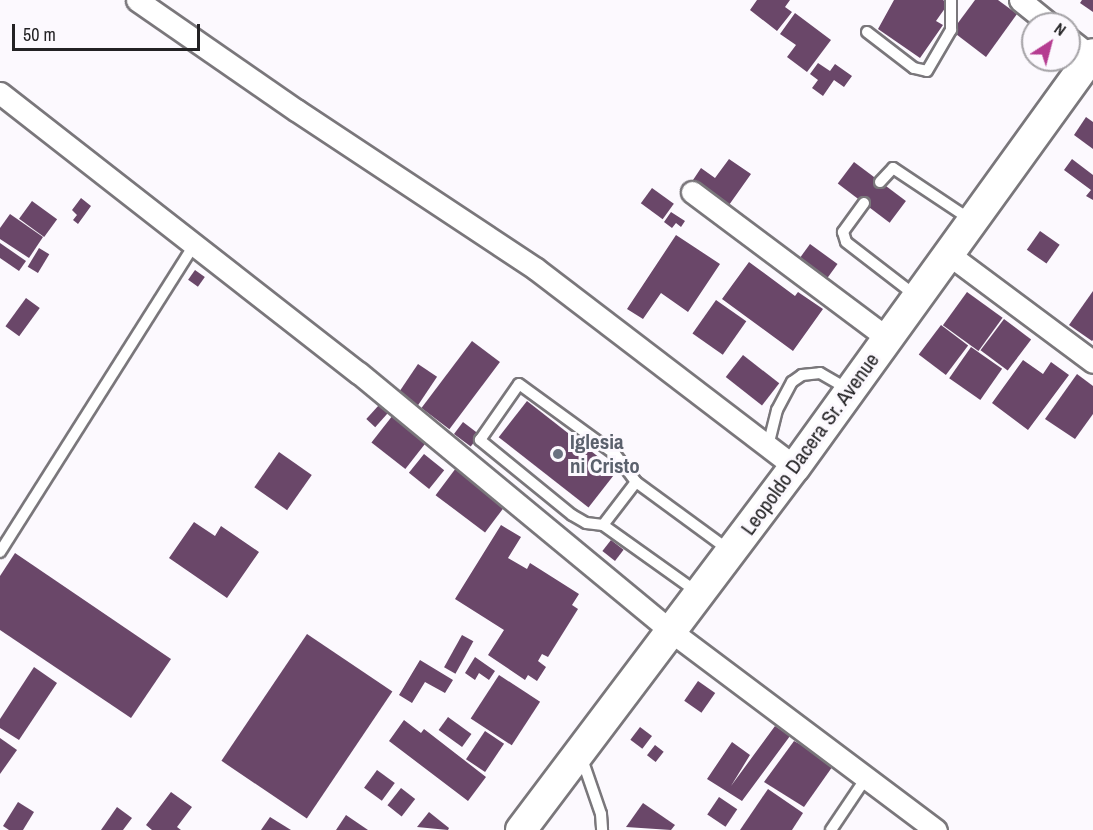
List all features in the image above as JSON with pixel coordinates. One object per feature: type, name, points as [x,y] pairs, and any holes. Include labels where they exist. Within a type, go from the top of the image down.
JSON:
[{"type":"main road","name":"Leopoldo Dacera Sr. Avenue","points":[[521,830],[795,467],[971,221],[1084,50]]},
{"type":"street","points":[[137,0],[536,269],[795,467]]},
{"type":"street","points":[[1020,0],[1035,12]]},
{"type":"street","points":[[0,93],[359,373],[672,632],[936,830]]},
{"type":"street","points":[[692,192],[887,338]]},
{"type":"street","points":[[947,253],[1093,362]]},
{"type":"lane","points":[[867,32],[914,68],[927,70],[951,30],[951,0]]},
{"type":"lane","points":[[880,182],[893,168],[971,221]]},
{"type":"lane","points":[[864,203],[843,232],[846,242],[916,296]]},
{"type":"lane","points":[[0,552],[194,245]]},
{"type":"lane","points":[[768,446],[784,393],[802,375],[820,373],[849,390]]},
{"type":"lane","points":[[700,594],[603,525],[586,523],[572,515],[480,440],[519,384],[615,454],[636,482],[731,552]]},
{"type":"lane","points":[[603,525],[636,482]]},
{"type":"lane","points":[[580,754],[601,814],[602,830]]},
{"type":"lane","points":[[831,830],[866,778]]},
{"type":"building","points":[[757,0],[790,0],[785,7],[792,12],[777,31],[750,10]]},
{"type":"building","points":[[894,0],[943,0],[948,4],[936,21],[943,25],[920,58],[878,29]]},
{"type":"building","points":[[975,0],[998,0],[1017,14],[986,57],[952,31]]},
{"type":"building","points":[[1082,0],[1093,0],[1093,12],[1080,3]]},
{"type":"building","points":[[795,13],[831,40],[807,72],[787,57],[796,45],[780,34]]},
{"type":"building","points":[[818,63],[830,71],[835,64],[852,76],[844,87],[834,80],[823,96],[812,88],[818,80],[810,74]]},
{"type":"building","points":[[1086,117],[1093,122],[1093,149],[1074,135]]},
{"type":"building","points":[[729,159],[751,174],[729,205],[693,180],[701,168],[715,178]]},
{"type":"building","points":[[1072,159],[1093,175],[1093,200],[1086,196],[1091,190],[1064,170]]},
{"type":"building","points":[[854,162],[906,201],[890,223],[838,184]]},
{"type":"building","points":[[652,188],[674,204],[663,219],[641,203]]},
{"type":"building","points":[[81,198],[91,206],[78,224],[73,220],[77,215],[72,210]]},
{"type":"building","points":[[32,201],[57,219],[44,237],[19,219]]},
{"type":"building","points":[[671,212],[685,221],[681,227],[676,223],[672,228],[664,222]]},
{"type":"building","points":[[10,214],[43,237],[29,258],[0,239],[0,228]]},
{"type":"building","points":[[1040,231],[1060,245],[1046,264],[1027,250]]},
{"type":"building","points":[[676,235],[720,264],[688,312],[661,293],[643,319],[627,309]]},
{"type":"building","points":[[0,243],[26,261],[19,271],[0,258]]},
{"type":"building","points":[[810,244],[838,264],[826,280],[798,260]]},
{"type":"building","points":[[39,248],[49,254],[38,273],[28,267]]},
{"type":"building","points":[[749,262],[795,296],[798,292],[823,309],[793,351],[722,299]]},
{"type":"building","points":[[195,270],[205,277],[198,287],[188,280]]},
{"type":"building","points":[[1093,291],[1093,340],[1092,341],[1069,325]]},
{"type":"building","points":[[967,292],[1003,318],[978,351],[943,325]]},
{"type":"building","points":[[26,298],[40,308],[19,336],[5,326]]},
{"type":"building","points":[[716,300],[746,321],[723,355],[692,334]]},
{"type":"building","points":[[1004,319],[1031,339],[1008,371],[981,350]]},
{"type":"building","points":[[941,325],[968,345],[946,375],[919,355]]},
{"type":"building","points":[[472,341],[500,362],[449,429],[421,408]]},
{"type":"building","points":[[971,347],[1002,369],[980,400],[949,378]]},
{"type":"building","points":[[743,355],[779,383],[762,405],[726,377]]},
{"type":"building","points":[[1023,360],[1043,374],[1051,362],[1069,375],[1028,430],[992,403]]},
{"type":"building","points":[[418,364],[437,377],[417,406],[398,393]]},
{"type":"building","points":[[1077,374],[1093,386],[1093,414],[1075,439],[1045,419]]},
{"type":"building","name":"Iglesia ni Cristo","points":[[527,401],[617,471],[589,507],[499,437]]},
{"type":"building","points":[[379,405],[388,413],[375,427],[366,419]]},
{"type":"building","points":[[393,415],[427,441],[405,469],[371,443]]},
{"type":"building","points":[[463,422],[480,435],[471,447],[454,434]]},
{"type":"building","points":[[279,452],[312,475],[287,510],[254,487]]},
{"type":"building","points":[[424,454],[444,470],[429,489],[409,473]]},
{"type":"building","points":[[456,468],[506,505],[485,532],[436,495]]},
{"type":"building","points":[[194,522],[215,536],[221,526],[259,552],[227,598],[169,558]]},
{"type":"building","points":[[501,525],[521,537],[508,558],[527,569],[530,563],[579,594],[572,605],[578,609],[548,657],[542,654],[538,661],[546,667],[537,681],[528,675],[525,680],[488,655],[504,630],[455,599]]},
{"type":"building","points":[[611,540],[624,550],[615,561],[602,551]]},
{"type":"building","points":[[15,553],[171,659],[131,718],[0,630],[0,576]]},
{"type":"building","points":[[307,634],[392,692],[307,818],[221,761]]},
{"type":"building","points":[[462,635],[473,641],[455,674],[444,667]]},
{"type":"building","points":[[475,657],[495,671],[489,680],[479,673],[475,680],[465,673]]},
{"type":"building","points":[[420,660],[453,680],[445,693],[425,682],[412,703],[399,695]]},
{"type":"building","points":[[34,667],[57,683],[19,740],[0,728],[0,719]]},
{"type":"building","points":[[499,675],[540,702],[512,745],[471,719]]},
{"type":"building","points":[[698,681],[715,693],[701,713],[684,701]]},
{"type":"building","points":[[448,717],[471,734],[462,747],[439,730]]},
{"type":"building","points":[[404,720],[421,733],[424,729],[486,777],[468,801],[389,741]]},
{"type":"building","points":[[775,726],[790,736],[742,801],[707,779],[732,742],[750,755],[731,786]]},
{"type":"building","points":[[640,727],[652,736],[642,749],[630,740]]},
{"type":"building","points":[[485,731],[504,744],[485,772],[466,759]]},
{"type":"building","points":[[0,738],[17,750],[0,774]]},
{"type":"building","points":[[794,741],[835,763],[804,807],[764,782]]},
{"type":"building","points":[[655,745],[664,752],[656,762],[647,755]]},
{"type":"building","points":[[377,770],[395,783],[382,801],[364,788]]},
{"type":"building","points":[[401,788],[415,799],[402,816],[387,805]]},
{"type":"building","points":[[768,789],[803,813],[792,830],[740,830]]},
{"type":"building","points":[[171,792],[192,807],[177,827],[181,830],[152,830],[146,825]]},
{"type":"building","points":[[719,797],[737,809],[725,827],[707,814]]},
{"type":"building","points":[[18,802],[34,812],[23,830],[9,830],[3,826]]},
{"type":"building","points":[[643,803],[675,825],[671,830],[626,827]]},
{"type":"building","points":[[117,807],[132,818],[123,830],[101,830]]},
{"type":"building","points":[[429,812],[449,828],[448,830],[417,827]]},
{"type":"building","points":[[346,815],[368,830],[336,830]]},
{"type":"building","points":[[270,817],[291,830],[261,830]]},
{"type":"place","name":"Iglesia ni Cristo","points":[[558,454]]}]
